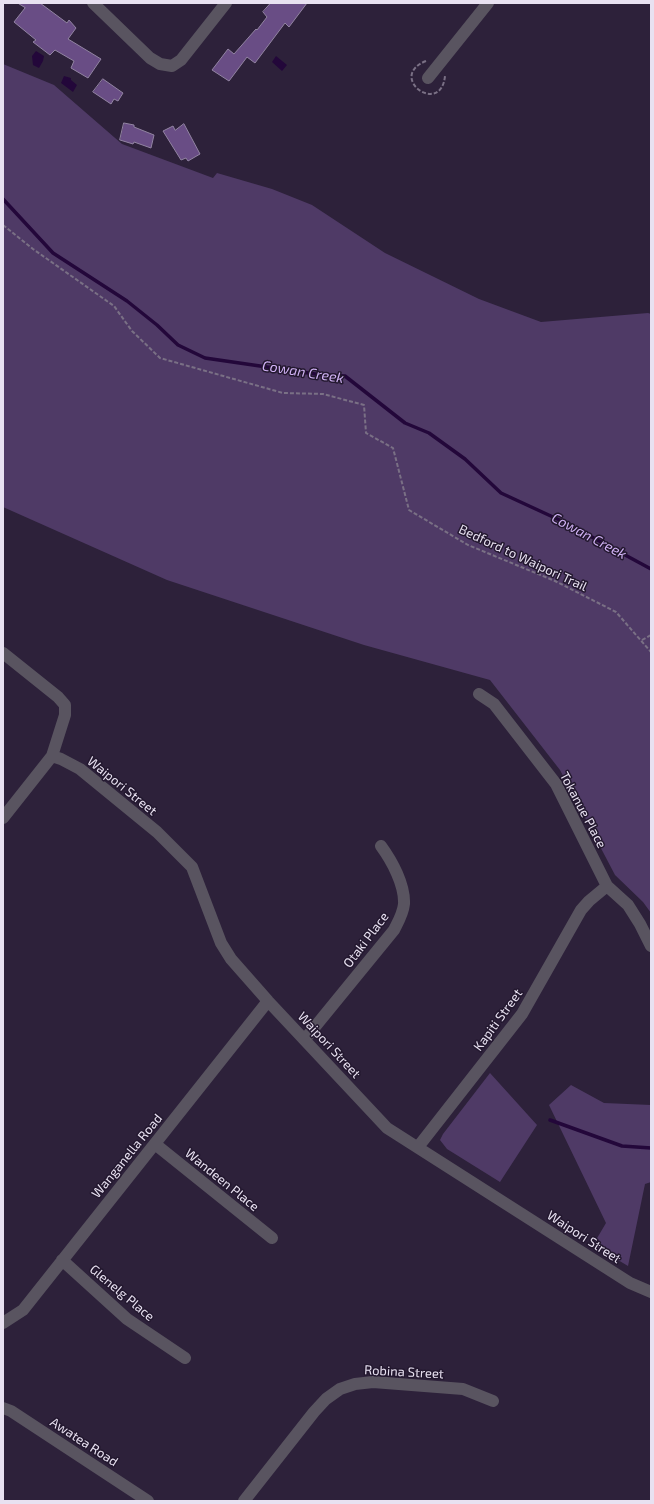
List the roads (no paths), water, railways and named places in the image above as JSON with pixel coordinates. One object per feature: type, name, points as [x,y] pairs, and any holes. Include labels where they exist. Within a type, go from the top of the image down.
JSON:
[{"type":"street","points":[[93,3],[150,58],[160,64],[172,66],[181,60],[226,3]]},
{"type":"street","points":[[428,78],[488,3]]},
{"type":"street","points":[[3,653],[58,697],[65,705],[65,715],[52,756],[3,818]]},
{"type":"street","name":"Tokanue Place","points":[[479,694],[494,704],[556,784],[607,886],[628,905],[651,946]]},
{"type":"street","name":"Waipori Street","points":[[52,756],[80,769],[157,832],[192,867],[221,943],[231,959],[268,1001],[388,1128],[630,1283],[651,1292]]},
{"type":"street","name":"Otaki Place","points":[[305,1039],[394,930],[401,918],[404,905],[403,893],[392,860],[381,846]]},
{"type":"street","name":"Kapiti Street","points":[[418,1147],[522,1014],[581,910],[607,886]]},
{"type":"street","name":"Wanganella Road","points":[[3,1323],[23,1310],[268,1001]]},
{"type":"street","name":"Wandeen Place","points":[[155,1144],[272,1238]]},
{"type":"street","name":"Glenelg Place","points":[[62,1260],[127,1319],[185,1358]]},
{"type":"street","name":"Robina Street","points":[[244,1501],[314,1412],[326,1399],[340,1389],[355,1384],[373,1382],[400,1384],[463,1389],[493,1401]]},
{"type":"street","name":"Awatea Road","points":[[3,1408],[11,1411],[148,1501]]},
{"type":"waterway","name":"Cowan Creek","points":[[3,199],[53,253],[127,301],[157,325],[178,345],[205,358],[322,375],[345,376],[405,423],[429,433],[465,459],[501,493],[566,523],[651,569]]},
{"type":"waterway","points":[[550,1120],[622,1146],[651,1148]]}]
